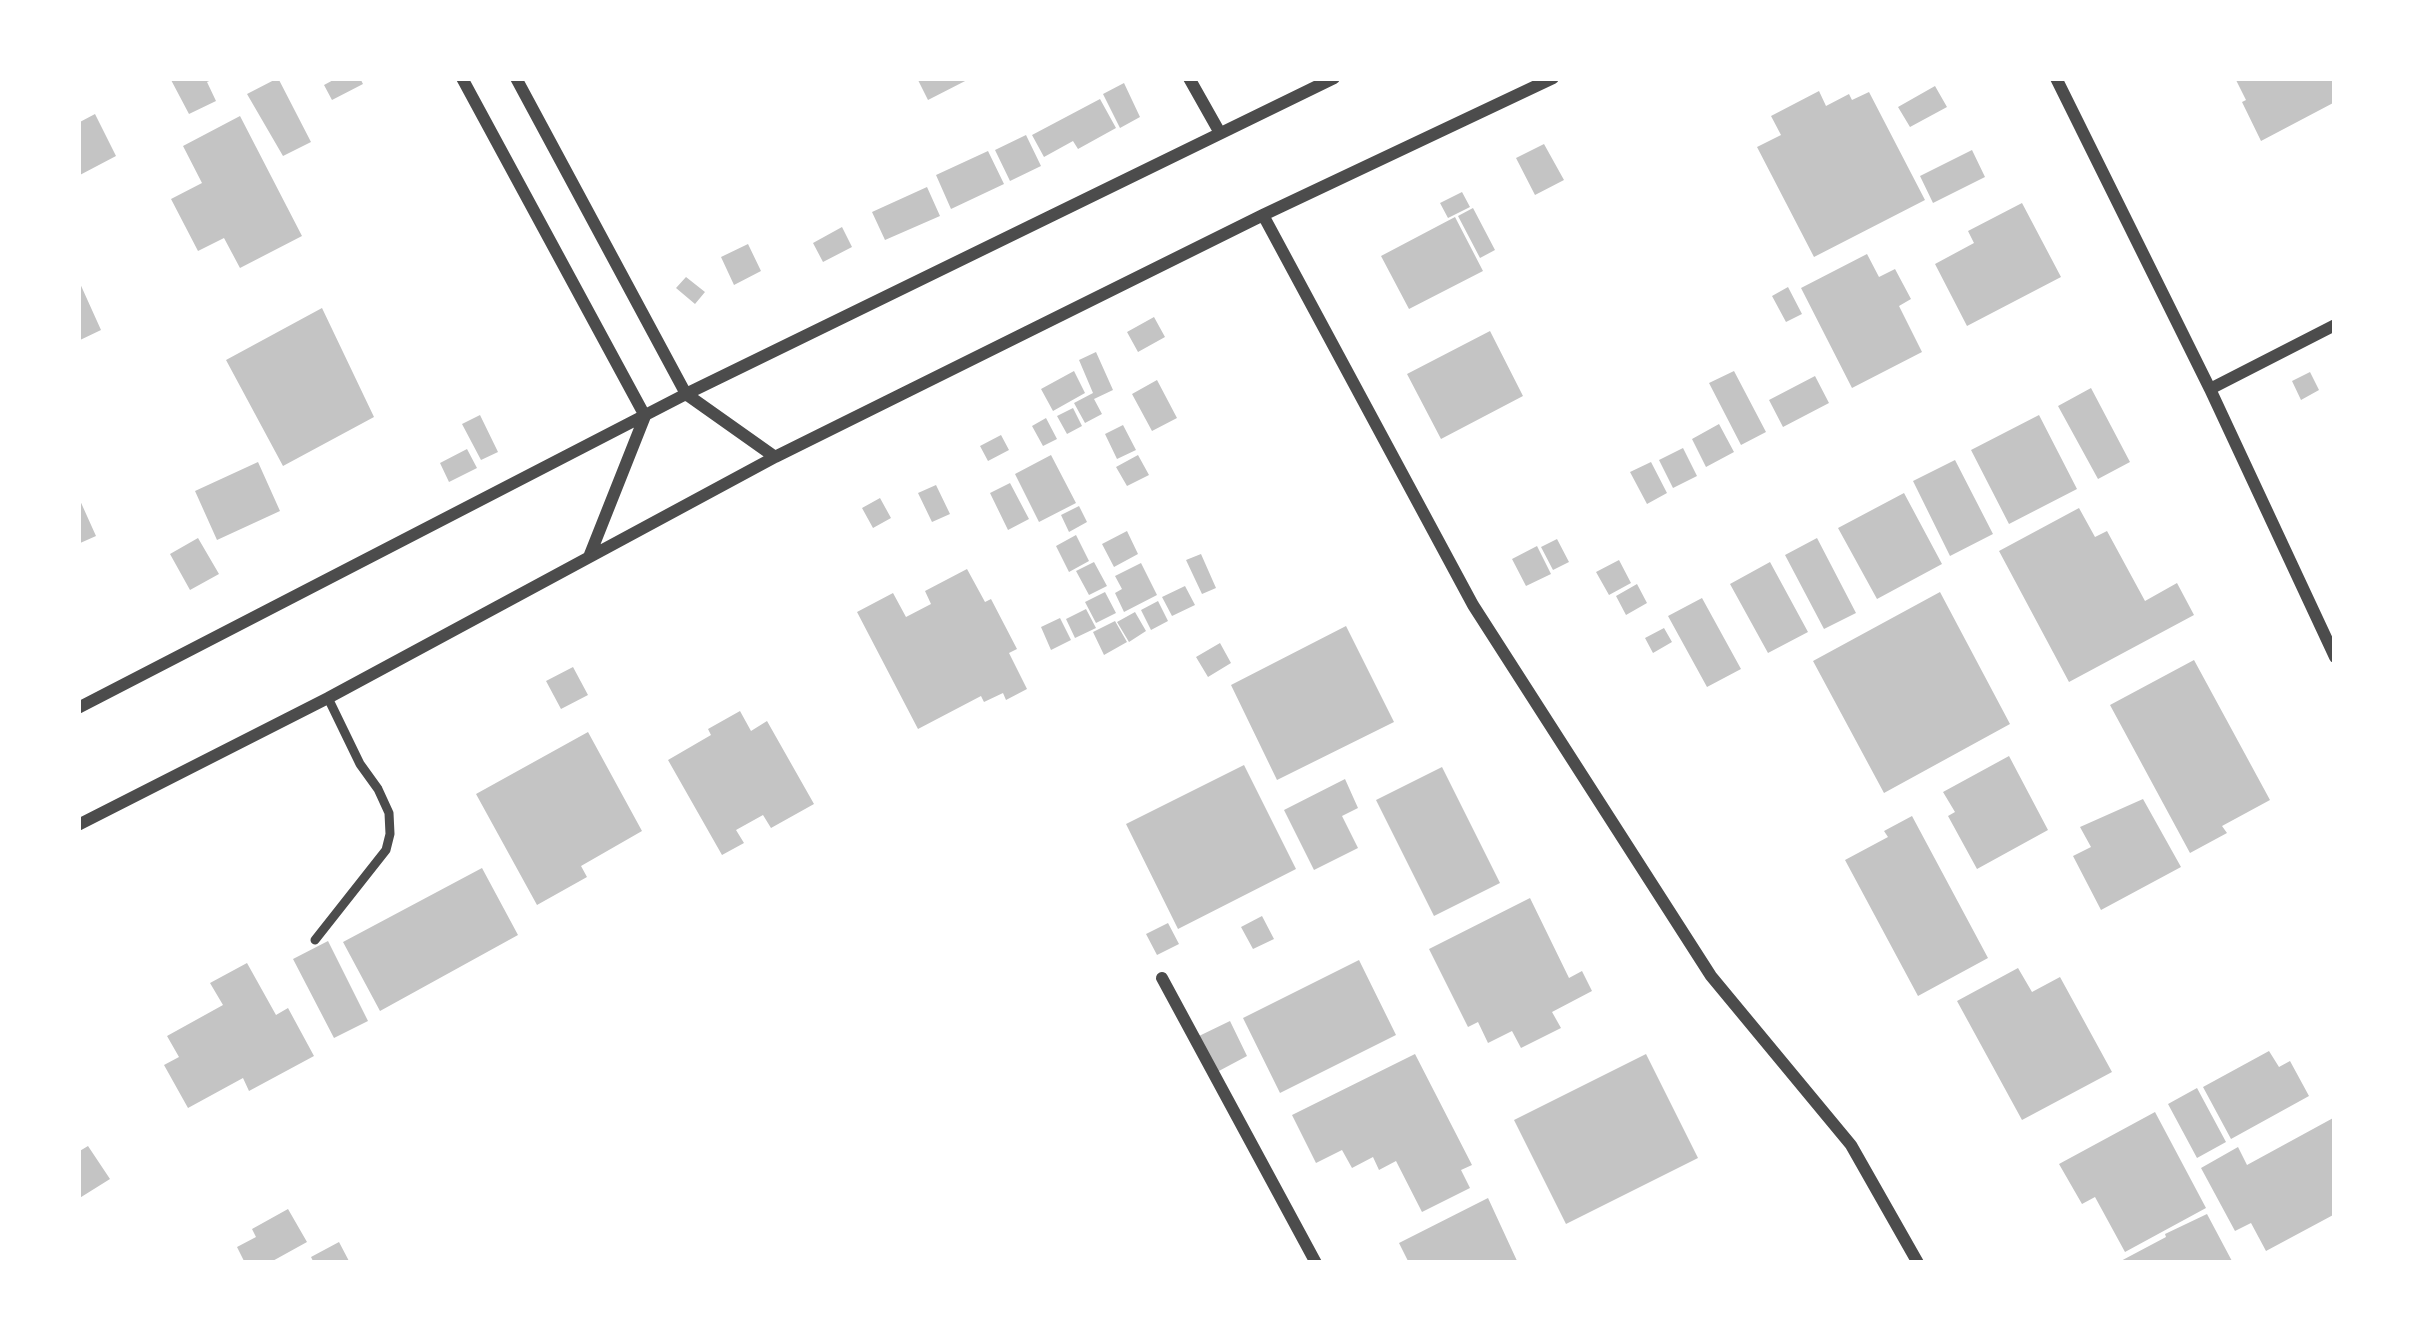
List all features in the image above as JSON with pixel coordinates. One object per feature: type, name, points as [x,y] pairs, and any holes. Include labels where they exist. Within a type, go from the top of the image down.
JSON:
[{"type":"street","points":[[462,78],[645,416]]},
{"type":"street","points":[[516,78],[686,394],[775,457]]},
{"type":"street","points":[[1189,78],[1220,133]]},
{"type":"street","points":[[78,708],[686,394],[1334,78]]},
{"type":"street","points":[[78,825],[328,698],[775,457],[1552,78]]},
{"type":"street","points":[[2056,78],[2210,388],[2335,657]]},
{"type":"street","points":[[1263,215],[1473,605],[1711,976],[1851,1145],[1918,1263]]},
{"type":"street","points":[[2210,388],[2335,326]]},
{"type":"street","points":[[589,556],[645,416]]},
{"type":"street","points":[[1162,978],[1316,1263]]},
{"type":"lane","points":[[315,940],[386,850],[390,834],[389,813],[328,698]]},
{"type":"building","points":[[170,78],[216,78],[207,82],[216,101],[189,114]]},
{"type":"building","points":[[278,78],[311,142],[283,156],[247,94]]},
{"type":"building","points":[[337,78],[360,78],[363,84],[332,100],[324,85]]},
{"type":"building","points":[[917,78],[971,78],[928,100]]},
{"type":"building","points":[[2235,78],[2335,78],[2335,102],[2261,141]]},
{"type":"building","points":[[1124,83],[1140,117],[1120,128],[1103,94]]},
{"type":"building","points":[[1935,86],[1947,107],[1910,127],[1898,107]]},
{"type":"building","points":[[1819,91],[1826,106],[1849,94],[1852,100],[1869,92],[1925,200],[1814,257],[1757,147],[1781,135],[1771,116]]},
{"type":"building","points":[[1100,99],[1116,128],[1078,149],[1073,141],[1044,157],[1032,135]]},
{"type":"building","points":[[95,114],[116,156],[78,176],[78,123]]},
{"type":"building","points":[[240,116],[302,236],[240,268],[224,238],[198,251],[171,199],[202,183],[183,146]]},
{"type":"building","points":[[1026,135],[1041,166],[1010,181],[995,150]]},
{"type":"building","points":[[1544,144],[1564,180],[1535,195],[1516,158]]},
{"type":"building","points":[[1972,150],[1985,177],[1933,203],[1920,176]]},
{"type":"building","points":[[988,151],[1004,184],[951,209],[936,175]]},
{"type":"building","points":[[927,187],[940,216],[885,240],[872,212]]},
{"type":"building","points":[[1462,192],[1470,207],[1448,218],[1440,203]]},
{"type":"building","points":[[2022,203],[2061,277],[1967,326],[1935,264],[1974,243],[1968,231]]},
{"type":"building","points":[[1473,208],[1495,250],[1480,258],[1458,216]]},
{"type":"building","points":[[1455,217],[1483,271],[1409,309],[1381,256]]},
{"type":"building","points":[[842,227],[852,247],[823,262],[813,243]]},
{"type":"building","points":[[748,244],[761,271],[734,285],[721,257]]},
{"type":"building","points":[[1867,254],[1879,277],[1895,269],[1911,299],[1899,306],[1922,352],[1852,388],[1801,288]]},
{"type":"building","points":[[686,277],[705,292],[695,304],[676,288]]},
{"type":"building","points":[[78,279],[101,330],[78,341]]},
{"type":"building","points":[[1788,287],[1802,314],[1786,322],[1772,296]]},
{"type":"building","points":[[322,308],[374,417],[283,466],[226,360]]},
{"type":"building","points":[[1154,317],[1165,337],[1138,352],[1127,332]]},
{"type":"building","points":[[1490,331],[1523,396],[1441,439],[1407,374]]},
{"type":"building","points":[[1096,352],[1113,390],[1094,399],[1102,414],[1085,423],[1074,403],[1093,393],[1079,360]]},
{"type":"building","points":[[1074,371],[1085,393],[1053,411],[1041,389]]},
{"type":"building","points":[[1734,371],[1766,432],[1741,445],[1709,383]]},
{"type":"building","points":[[2310,372],[2319,390],[2301,400],[2292,381]]},
{"type":"building","points":[[1815,376],[1829,403],[1783,427],[1769,400]]},
{"type":"building","points":[[1157,380],[1177,418],[1152,431],[1132,394]]},
{"type":"building","points":[[2091,388],[2130,462],[2098,479],[2058,406]]},
{"type":"building","points":[[1073,408],[1082,426],[1067,434],[1057,416]]},
{"type":"building","points":[[480,415],[498,452],[481,460],[462,424]]},
{"type":"building","points":[[2039,415],[2077,489],[2009,524],[1971,450]]},
{"type":"building","points":[[1046,418],[1057,439],[1043,446],[1032,426]]},
{"type":"building","points":[[1719,424],[1734,452],[1706,467],[1692,439]]},
{"type":"building","points":[[1123,425],[1136,450],[1117,459],[1105,434]]},
{"type":"building","points":[[1001,435],[1009,450],[988,461],[980,446]]},
{"type":"building","points":[[1683,448],[1697,476],[1673,488],[1659,460]]},
{"type":"building","points":[[467,449],[477,468],[449,482],[440,463]]},
{"type":"building","points":[[1051,455],[1076,503],[1039,522],[1015,474]]},
{"type":"building","points":[[1138,455],[1149,475],[1127,486],[1116,467]]},
{"type":"building","points":[[1955,460],[1993,534],[1950,556],[1913,481]]},
{"type":"building","points":[[258,462],[280,511],[217,540],[195,491]]},
{"type":"building","points":[[1651,462],[1667,493],[1647,504],[1630,472]]},
{"type":"building","points":[[1010,483],[1029,519],[1008,530],[990,493]]},
{"type":"building","points":[[936,485],[950,514],[932,522],[918,493]]},
{"type":"building","points":[[1904,493],[1942,564],[1877,599],[1838,528]]},
{"type":"building","points":[[78,496],[96,536],[78,544]]},
{"type":"building","points":[[880,498],[891,518],[873,528],[862,508]]},
{"type":"building","points":[[1079,506],[1087,522],[1069,532],[1061,515]]},
{"type":"building","points":[[2079,508],[2095,537],[2107,531],[2145,601],[2177,583],[2194,615],[2069,682],[1999,551]]},
{"type":"building","points":[[1127,531],[1138,554],[1114,567],[1102,544]]},
{"type":"building","points":[[1076,535],[1089,561],[1069,572],[1056,546]]},
{"type":"building","points":[[198,538],[219,574],[190,590],[170,554]]},
{"type":"building","points":[[1817,538],[1856,613],[1824,629],[1785,555]]},
{"type":"building","points":[[1557,539],[1569,562],[1553,570],[1541,547]]},
{"type":"building","points":[[1537,546],[1551,574],[1526,586],[1512,559]]},
{"type":"building","points":[[1201,554],[1216,588],[1202,594],[1186,560]]},
{"type":"building","points":[[1619,560],[1631,583],[1609,595],[1596,572]]},
{"type":"building","points":[[1094,562],[1107,586],[1089,595],[1076,571]]},
{"type":"building","points":[[1770,562],[1808,632],[1768,653],[1730,584]]},
{"type":"building","points":[[1141,563],[1157,595],[1124,612],[1115,593],[1122,589],[1115,576]]},
{"type":"building","points":[[967,569],[985,602],[991,599],[1017,649],[1009,653],[1027,689],[1006,700],[1003,693],[984,702],[981,696],[918,729],[857,612],[893,593],[906,617],[931,604],[925,591]]},
{"type":"building","points":[[1637,584],[1647,603],[1626,615],[1616,596]]},
{"type":"building","points":[[1185,586],[1195,605],[1172,616],[1162,597]]},
{"type":"building","points":[[1105,592],[1116,613],[1096,623],[1085,602]]},
{"type":"building","points":[[1940,592],[2010,724],[1884,793],[1813,661]]},
{"type":"building","points":[[1702,598],[1741,669],[1707,687],[1668,616]]},
{"type":"building","points":[[1158,601],[1168,621],[1151,630],[1141,610]]},
{"type":"building","points":[[1086,609],[1096,628],[1075,638],[1066,619]]},
{"type":"building","points":[[1135,612],[1146,631],[1129,642],[1117,622]]},
{"type":"building","points":[[1060,618],[1071,640],[1051,650],[1041,627]]},
{"type":"building","points":[[1115,621],[1127,642],[1104,655],[1093,632]]},
{"type":"building","points":[[1346,626],[1394,722],[1277,780],[1231,685]]},
{"type":"building","points":[[1664,628],[1672,642],[1653,653],[1645,638]]},
{"type":"building","points":[[1220,643],[1231,663],[1208,677],[1196,657]]},
{"type":"building","points":[[2194,660],[2270,800],[2222,826],[2227,833],[2190,853],[2110,705]]},
{"type":"building","points":[[573,667],[588,695],[561,709],[546,681]]},
{"type":"building","points":[[740,711],[751,731],[767,721],[814,804],[771,828],[763,815],[736,830],[744,843],[722,855],[668,760]]},
{"type":"building","points":[[588,732],[642,831],[581,866],[587,877],[537,905],[476,794]]},
{"type":"building","points":[[2009,756],[2048,830],[1977,869],[1948,816],[1955,812],[1943,792]]},
{"type":"building","points":[[1244,765],[1296,869],[1178,929],[1126,824]]},
{"type":"building","points":[[1442,767],[1500,883],[1434,916],[1376,800]]},
{"type":"building","points":[[1345,779],[1358,808],[1342,816],[1358,848],[1314,870],[1284,810]]},
{"type":"building","points":[[2143,799],[2181,867],[2101,910],[2073,856],[2091,847],[2080,827]]},
{"type":"building","points":[[1912,816],[1988,958],[1918,996],[1845,860],[1888,837],[1884,831]]},
{"type":"building","points":[[482,868],[518,935],[380,1011],[343,942]]},
{"type":"building","points":[[1530,898],[1569,978],[1582,971],[1592,991],[1552,1012],[1561,1028],[1521,1048],[1512,1031],[1488,1043],[1478,1022],[1468,1027],[1429,949]]},
{"type":"building","points":[[1262,916],[1274,939],[1253,949],[1241,927]]},
{"type":"building","points":[[1168,923],[1179,944],[1157,955],[1146,934]]},
{"type":"building","points":[[328,941],[368,1021],[334,1038],[293,959]]},
{"type":"building","points":[[1359,960],[1396,1035],[1280,1093],[1243,1018]]},
{"type":"building","points":[[247,963],[276,1015],[288,1008],[314,1056],[249,1091],[243,1078],[188,1108],[164,1065],[179,1057],[167,1036],[223,1005],[210,983]]},
{"type":"building","points":[[2018,968],[2032,992],[2060,977],[2112,1072],[2022,1120],[1957,1001]]},
{"type":"building","points":[[1230,1021],[1247,1056],[1217,1072],[1199,1036]]},
{"type":"building","points":[[2269,1051],[2279,1067],[2290,1061],[2309,1096],[2231,1139],[2203,1087]]},
{"type":"building","points":[[1415,1054],[1472,1165],[1461,1170],[1470,1188],[1422,1212],[1396,1161],[1379,1170],[1373,1157],[1352,1168],[1342,1150],[1316,1163],[1292,1115]]},
{"type":"building","points":[[1646,1054],[1698,1158],[1566,1224],[1514,1120]]},
{"type":"building","points":[[2197,1088],[2226,1142],[2197,1158],[2168,1104]]},
{"type":"building","points":[[2155,1112],[2206,1208],[2125,1252],[2095,1197],[2082,1204],[2059,1164]]},
{"type":"building","points":[[2335,1117],[2335,1214],[2266,1251],[2251,1223],[2235,1231],[2201,1168],[2238,1147],[2247,1165]]},
{"type":"building","points":[[88,1146],[110,1179],[78,1199],[78,1152]]},
{"type":"building","points":[[1488,1198],[1518,1263],[1409,1263],[1399,1243]]},
{"type":"building","points":[[288,1209],[307,1242],[269,1263],[245,1263],[237,1247],[256,1237],[252,1229]]},
{"type":"building","points":[[2207,1214],[2233,1263],[2117,1263],[2165,1234]]},
{"type":"building","points":[[339,1242],[350,1263],[314,1263],[311,1257]]}]
